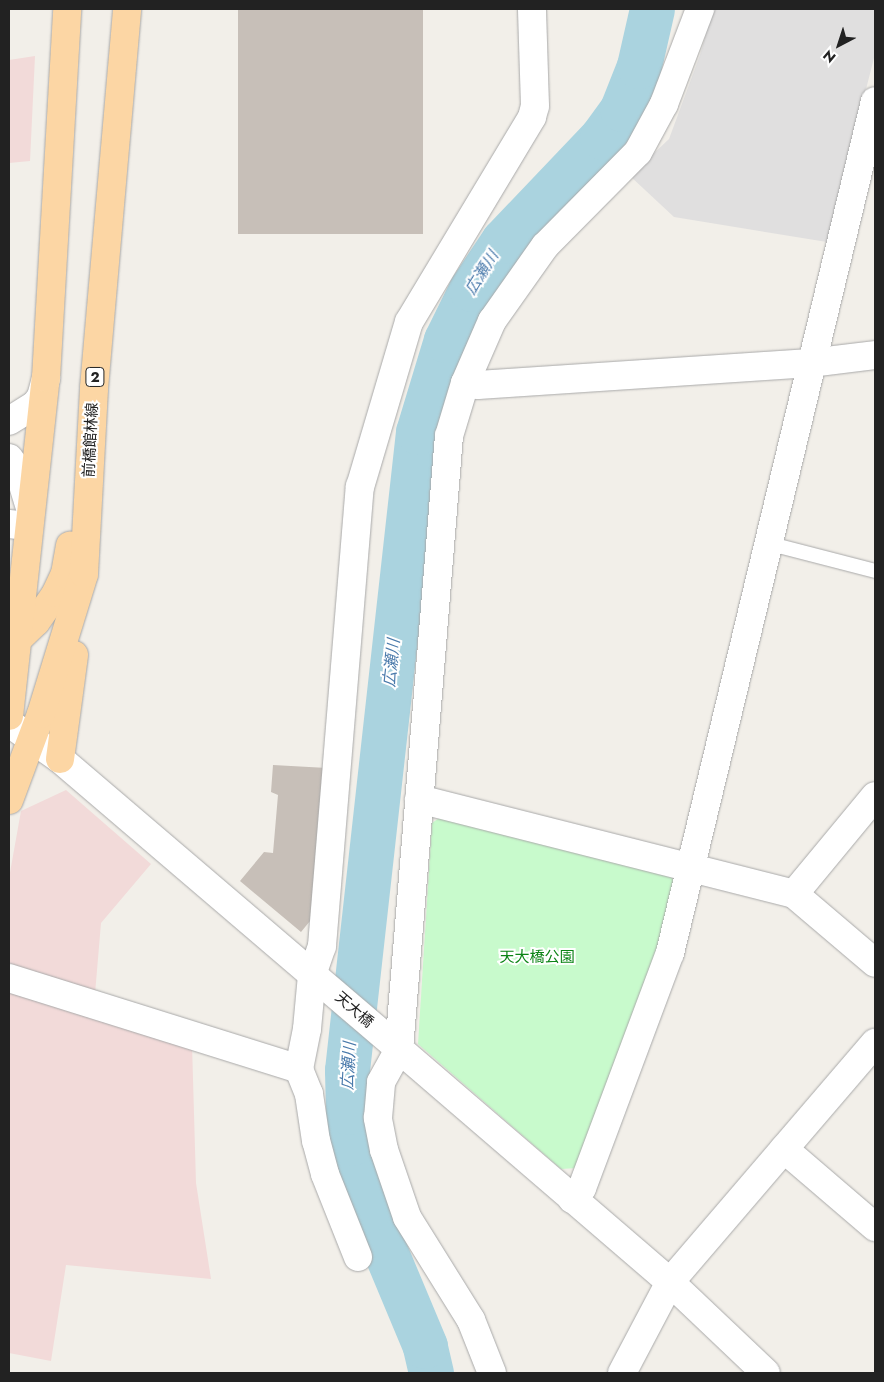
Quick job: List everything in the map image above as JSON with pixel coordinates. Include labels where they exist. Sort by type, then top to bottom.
[{"type":"main road","points":[[9,716],[24,523],[46,378],[67,9]]},
{"type":"main road","name":"前橋館林線","points":[[9,800],[32,738],[84,574],[94,388],[126,9]]},
{"type":"main road","points":[[14,643],[45,610],[65,574],[94,388]]},
{"type":"main road","points":[[9,570],[24,523]]},
{"type":"main road","points":[[60,759],[61,732],[84,598],[84,574]]},
{"type":"street","points":[[358,1257],[325,1174],[316,1142],[309,1094],[299,1069],[307,1029],[320,982],[362,472],[409,322],[532,117],[535,106],[532,9]]},
{"type":"street","points":[[492,1373],[471,1320],[408,1217],[384,1150],[378,1118],[381,1082],[389,1041],[419,799],[444,470],[449,436],[465,383],[492,320],[510,292],[546,246],[624,168],[651,132],[700,9]]},
{"type":"street","points":[[572,1199],[582,1188],[670,953],[694,866],[767,543],[875,100]]},
{"type":"street","points":[[465,383],[478,386],[810,363],[875,355]]},
{"type":"street","points":[[9,421],[35,405],[41,397],[46,378]]},
{"type":"street","points":[[9,458],[19,472],[24,523]]},
{"type":"street","name":"天大橋","points":[[9,723],[60,759],[670,1282],[766,1373]]},
{"type":"street","points":[[794,894],[875,796]]},
{"type":"street","points":[[419,799],[694,866],[794,894],[875,963]]},
{"type":"street","points":[[9,978],[299,1069]]},
{"type":"street","points":[[622,1373],[670,1282],[875,1043]]},
{"type":"street","points":[[784,1149],[875,1227]]},
{"type":"lane","points":[[767,543],[875,571]]},
{"type":"shaded area","points":[[713,9],[875,9],[875,54],[827,242],[674,217],[630,176],[669,139],[700,55]]},
{"type":"shaded area","points":[[35,56],[30,161],[9,163],[9,60]]},
{"type":"shaded area","points":[[66,790],[151,864],[101,923],[95,994],[9,968],[9,878],[21,811]]},
{"type":"shaded area","points":[[9,985],[192,1044],[196,1183],[211,1279],[66,1265],[51,1361],[9,1353]]},
{"type":"green space","name":"天大橋公園","points":[[445,814],[667,871],[677,884],[660,954],[577,1168],[561,1169],[418,1044],[432,823]]},
{"type":"building","points":[[238,9],[423,9],[423,234],[238,234]]},
{"type":"building","points":[[273,765],[327,768],[319,910],[301,932],[240,881],[264,852],[273,853],[278,795],[271,792]]},
{"type":"waterway","name":"広瀬川","points":[[431,1373],[425,1346],[368,1210],[351,1143],[347,1070],[418,432],[446,340],[471,289],[503,241],[602,137],[622,109],[639,66],[652,9]]}]
